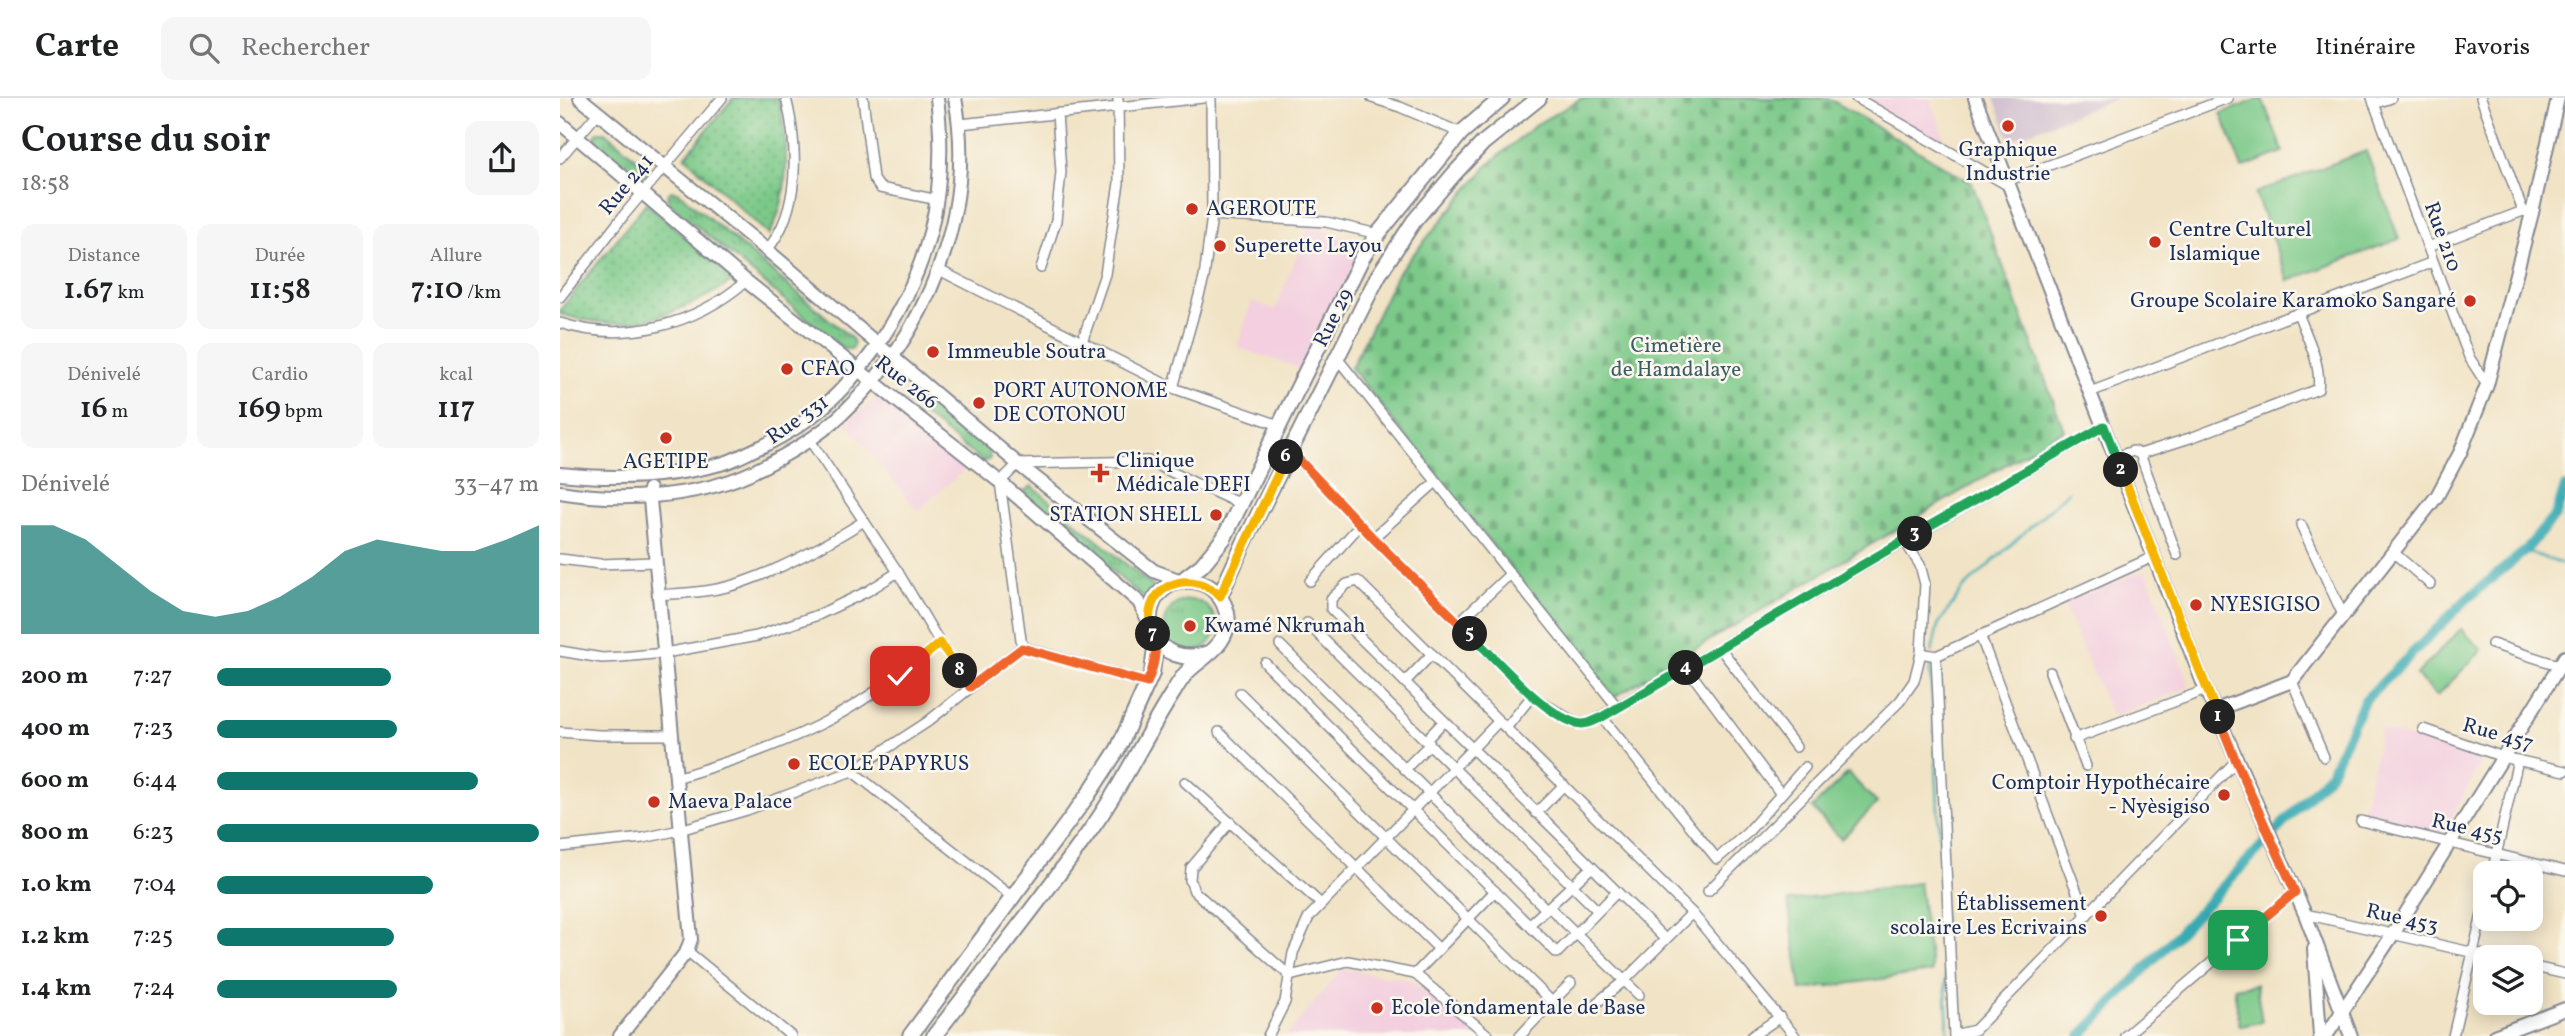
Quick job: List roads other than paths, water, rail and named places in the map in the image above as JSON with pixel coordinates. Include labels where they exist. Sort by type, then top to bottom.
[{"type":"main road","name":"Rue 266","points":[[580,98],[767,250],[1018,464],[1154,572],[1181,581]]},
{"type":"main road","name":"Rue 331","points":[[560,474],[593,478],[649,478],[726,463],[780,438],[824,409],[859,370],[898,316],[916,278],[938,200],[941,132],[937,98]]},
{"type":"main road","name":"Rue 331","points":[[560,492],[633,497],[702,488],[746,474],[788,453],[841,416],[893,356],[928,296],[939,270],[956,205],[961,155],[960,124],[955,98]]},
{"type":"main road","points":[[910,1036],[1088,795],[1118,749],[1152,673],[1152,608],[1156,599],[1171,585],[1202,565],[1224,538],[1353,277],[1378,234],[1461,133],[1502,98]]},
{"type":"main road","name":"Rue 29","points":[[1220,596],[1378,276],[1414,221],[1483,143],[1539,98]]},
{"type":"main road","points":[[1975,98],[2206,690],[2305,914],[2351,1036]]},
{"type":"main road","points":[[2216,710],[2292,681],[2437,496],[2460,453],[2487,385],[2528,212],[2559,122],[2558,98]]},
{"type":"main road","name":"Rue 266","points":[[560,123],[746,281],[1000,482],[1139,602],[1154,635]]},
{"type":"main road","points":[[620,1036],[687,951],[691,939],[649,478]]},
{"type":"main road","points":[[934,1036],[1093,827],[1188,671],[1222,640],[1227,625],[1226,610],[1220,596],[1202,583],[1181,581]]},
{"type":"main road","points":[[1154,635],[1167,652],[1181,657],[1197,657],[1211,652]]},
{"type":"main road","points":[[2326,1036],[2563,663]]},
{"type":"main road","points":[[2313,934],[2320,1036]]},
{"type":"main road","points":[[2494,1036],[2565,1009]]},
{"type":"street","name":"Rue 241","points":[[560,297],[722,98]]},
{"type":"street","points":[[767,250],[773,244],[789,206],[795,154],[792,122],[786,98]]},
{"type":"street","points":[[863,98],[876,184],[880,188],[938,200]]},
{"type":"street","points":[[960,124],[1057,113],[1119,102],[1203,98]]},
{"type":"street","points":[[1173,388],[1204,278],[1212,215],[1211,98]]},
{"type":"street","points":[[1373,98],[1461,133]]},
{"type":"street","points":[[1856,98],[2008,184],[2228,98]]},
{"type":"street","points":[[2373,101],[2391,98]]},
{"type":"street","points":[[2428,247],[2528,212],[2481,98]]},
{"type":"street","name":"Rue 210","points":[[2373,101],[2469,357],[2487,385]]},
{"type":"street","points":[[1082,342],[1105,274],[1119,183],[1119,102]]},
{"type":"street","points":[[560,158],[598,113]]},
{"type":"street","points":[[1041,268],[1056,221],[1060,185],[1057,113]]},
{"type":"street","points":[[1212,215],[1326,222],[1378,234]]},
{"type":"street","points":[[2090,392],[2433,262]]},
{"type":"street","points":[[939,270],[1173,388],[1279,425]]},
{"type":"street","points":[[560,323],[604,332],[652,329],[691,317],[746,281]]},
{"type":"street","points":[[2116,457],[2133,451],[2140,454],[2193,437],[2318,388],[2315,360],[2298,313]]},
{"type":"street","points":[[1337,358],[1618,708]]},
{"type":"street","points":[[1290,450],[1360,525],[1532,696],[1576,723],[1588,724],[2104,426]]},
{"type":"street","points":[[809,439],[898,572],[970,687]]},
{"type":"street","points":[[2140,454],[2177,555]]},
{"type":"street","points":[[1022,648],[1000,482],[1018,464],[1148,461],[1240,504]]},
{"type":"street","points":[[1373,538],[1436,482]]},
{"type":"street","points":[[658,596],[701,592],[742,583],[822,547],[864,521]]},
{"type":"street","points":[[1310,581],[1360,525]]},
{"type":"street","points":[[2301,525],[2344,617]]},
{"type":"street","points":[[1708,891],[1899,702],[1914,681],[1921,653],[1924,584],[1920,565],[1904,540]]},
{"type":"street","points":[[2393,552],[2430,584]]},
{"type":"street","points":[[1921,653],[1936,656],[2155,556]]},
{"type":"street","points":[[560,559],[600,564],[655,562]]},
{"type":"street","points":[[560,651],[602,658],[665,653],[757,636],[818,615],[868,591],[898,572]]},
{"type":"street","points":[[1458,623],[1510,574]]},
{"type":"street","points":[[1665,939],[1331,609],[1331,599],[1347,584],[1358,581],[1692,913],[1795,1036]]},
{"type":"street","points":[[1307,623],[1598,911]]},
{"type":"street","points":[[1980,635],[2086,916]]},
{"type":"street","points":[[676,778],[774,745],[821,724],[900,676],[940,643]]},
{"type":"street","points":[[2492,644],[2563,663]]},
{"type":"street","points":[[1280,645],[1639,995]]},
{"type":"street","points":[[1022,648],[1147,683]]},
{"type":"street","points":[[560,846],[643,838],[680,830],[747,810],[852,771],[926,723],[1022,648]]},
{"type":"street","points":[[1720,648],[1796,747]]},
{"type":"street","points":[[1405,682],[1432,654]]},
{"type":"street","points":[[1936,656],[1954,1035],[1975,1030],[2236,761]]},
{"type":"street","points":[[1265,663],[1557,953],[1617,892]]},
{"type":"street","points":[[1687,668],[1782,794]]},
{"type":"street","points":[[2050,673],[2086,766]]},
{"type":"street","points":[[2292,681],[2324,757]]},
{"type":"street","points":[[2074,738],[2206,690]]},
{"type":"street","points":[[1240,693],[1552,1002]]},
{"type":"street","points":[[1268,1036],[1285,1002],[1293,953],[1309,917],[1472,749],[1503,725],[1532,696]]},
{"type":"street","points":[[1602,717],[1717,859],[1747,833],[1805,767]]},
{"type":"street","points":[[1405,769],[1444,721]]},
{"type":"street","name":"Rue 457","points":[[2423,729],[2503,757],[2565,771]]},
{"type":"street","points":[[560,732],[673,735]]},
{"type":"street","points":[[1219,732],[1439,950]]},
{"type":"street","points":[[2495,861],[2518,760]]},
{"type":"street","points":[[852,771],[1012,897]]},
{"type":"street","points":[[1185,782],[1321,904]]},
{"type":"street","points":[[1536,813],[1564,785]]},
{"type":"street","name":"Rue 455","points":[[2361,821],[2565,871]]},
{"type":"street","points":[[1230,822],[1191,868],[1190,880],[1194,891],[1290,976]]},
{"type":"street","points":[[1530,925],[1592,867]]},
{"type":"street","points":[[1415,974],[1496,891]]},
{"type":"street","points":[[2125,1036],[2295,892]]},
{"type":"street","points":[[1600,1001],[1624,981],[1692,913]]},
{"type":"street","name":"Rue 453","points":[[2305,914],[2473,953]]},
{"type":"street","points":[[687,951],[791,1036]]},
{"type":"street","points":[[2453,1036],[2473,953]]},
{"type":"street","points":[[1290,976],[1348,961],[1415,974],[1489,1036]]},
{"type":"street","points":[[2543,969],[2565,974]]},
{"type":"street","points":[[1520,1036],[1571,983]]},
{"type":"street","points":[[1752,1036],[1780,1017]]},
{"type":"waterway","points":[[2081,1036],[2330,774],[2364,701],[2468,598],[2525,551],[2556,514],[2565,487]]},
{"type":"waterway","points":[[1932,652],[1938,625],[1962,590],[2068,492]]},
{"type":"waterway","points":[[2525,551],[2565,565]]},
{"type":"waterway","points":[[1931,658],[1948,1036]]},
{"type":"place","name":"Graphique Industrie","points":[[2008,126]]},
{"type":"place","name":"AGEROUTE","points":[[1192,209]]},
{"type":"place","name":"Centre Culturel Islamique","points":[[2155,242]]},
{"type":"place","name":"Superette Layou","points":[[1220,246]]},
{"type":"place","name":"Groupe Scolaire Karamoko Sangaré","points":[[2470,301]]},
{"type":"place","name":"Immeuble Soutra","points":[[933,352]]},
{"type":"place","name":"CFAO","points":[[787,369]]},
{"type":"place","name":"PORT AUTONOME DE COTONOU","points":[[979,403]]},
{"type":"place","name":"AGETIPE","points":[[666,438]]},
{"type":"place","name":"Clinique Médicale DEFI","points":[[1100,473]]},
{"type":"place","name":"STATION SHELL","points":[[1216,515]]},
{"type":"place","name":"NYESIGISO","points":[[2196,605]]},
{"type":"place","name":"Kwamé Nkrumah","points":[[1190,626]]},
{"type":"place","name":"ECOLE PAPYRUS","points":[[794,764]]},
{"type":"place","name":"Comptoir Hypothécaire - Nyèsigiso","points":[[2224,795]]},
{"type":"place","name":"Maeva Palace","points":[[654,802]]},
{"type":"place","name":"Établissement scolaire Les Ecrivains","points":[[2101,916]]},
{"type":"place","name":"Ecole fondamentale de Base","points":[[1377,1008]]},
{"type":"park label","name":"Cimetière de Hamdalaye","points":[[1676,358]]}]
